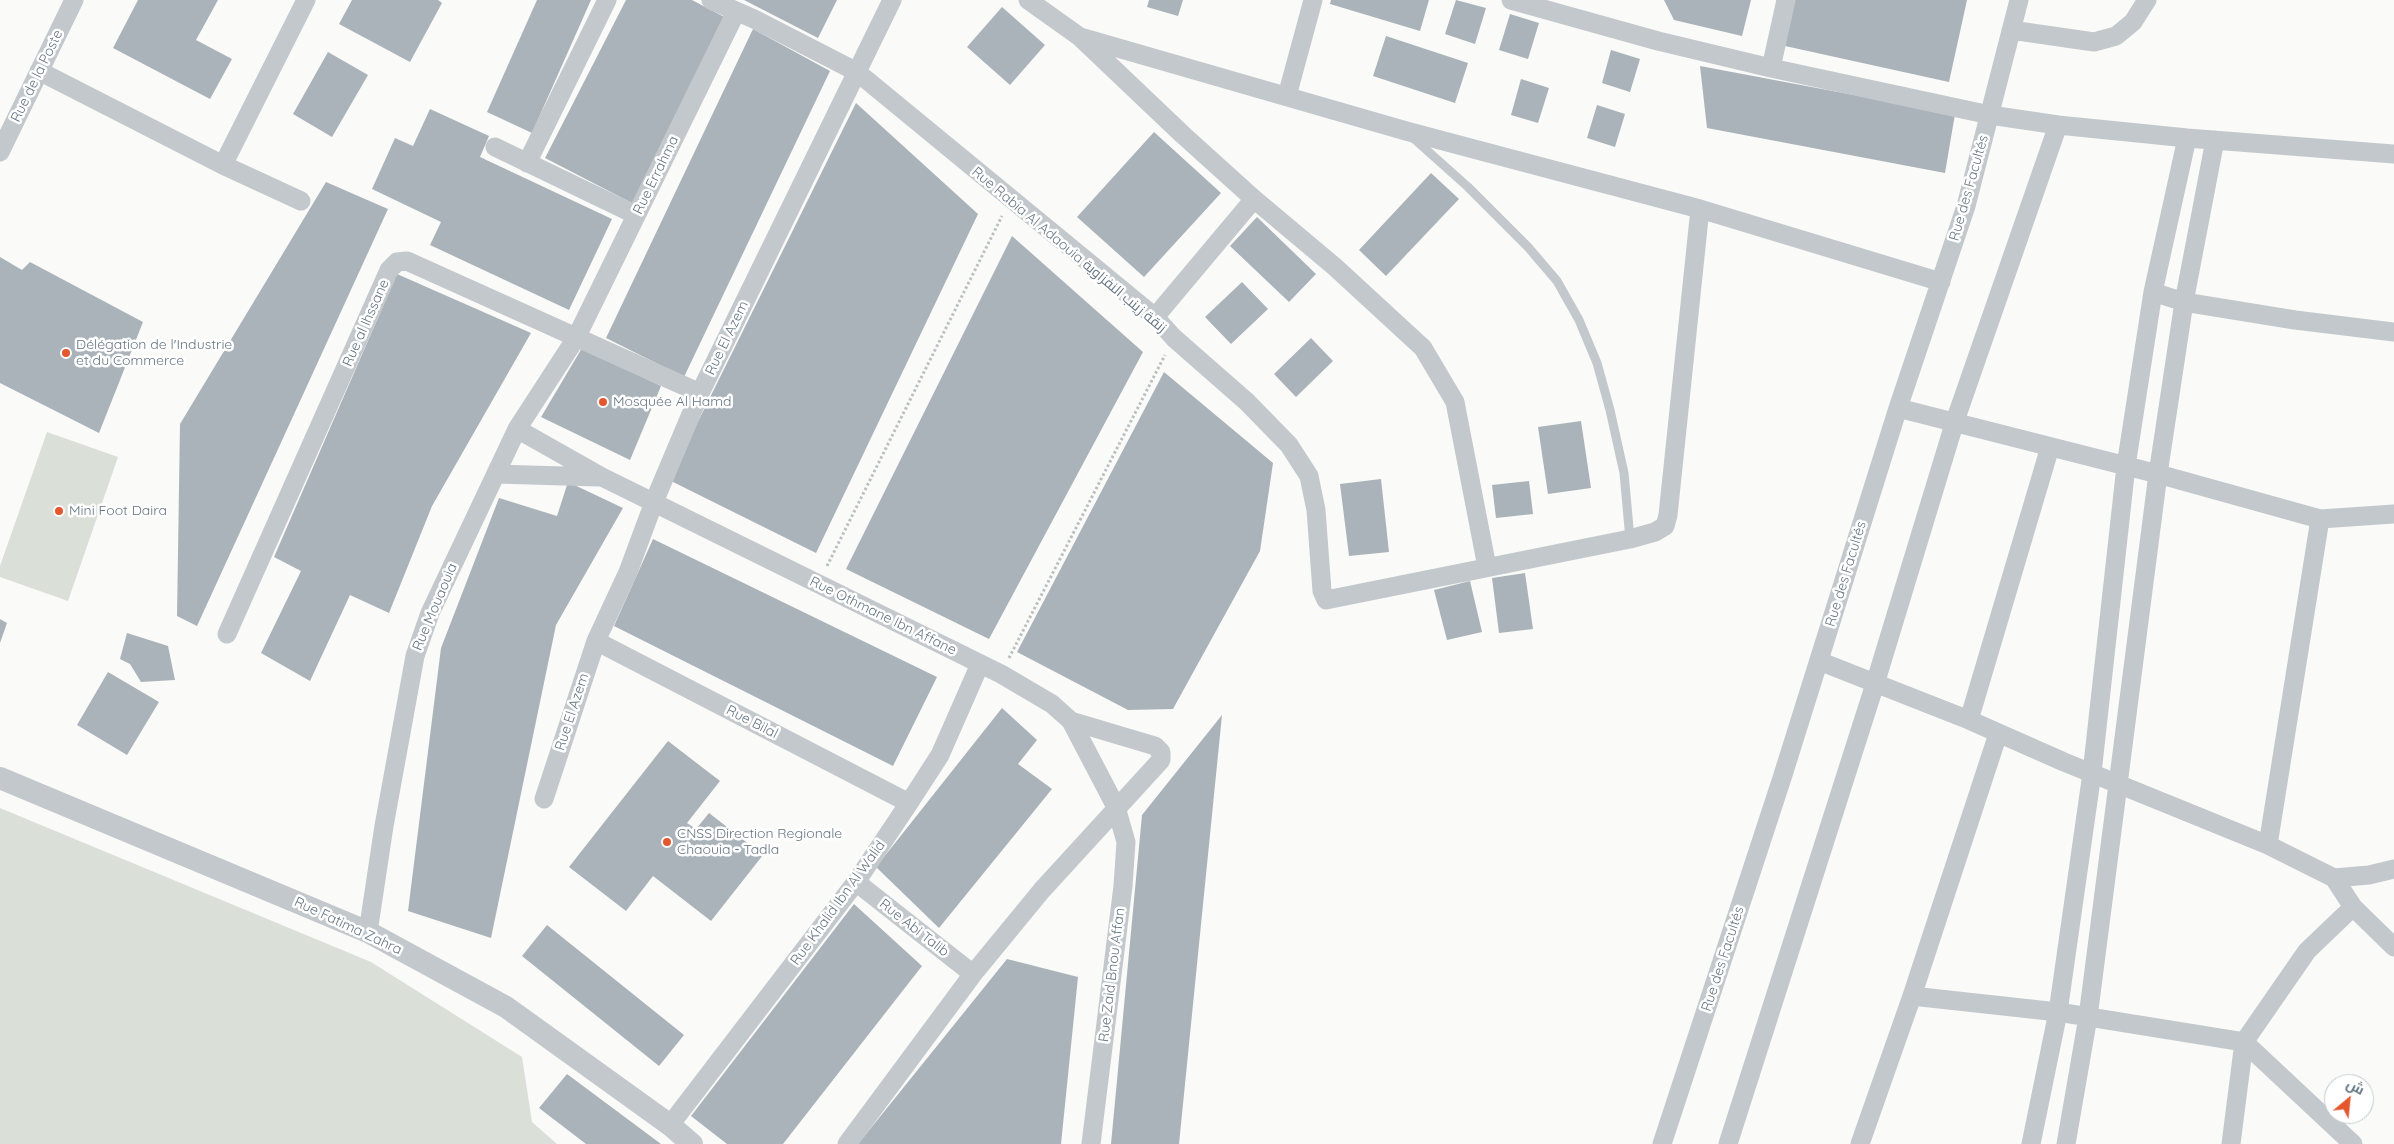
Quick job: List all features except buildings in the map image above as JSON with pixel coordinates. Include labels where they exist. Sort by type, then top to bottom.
[{"type":"street","name":"Rue de la Poste","points":[[0,152],[74,0]]},
{"type":"street","points":[[223,165],[306,0]]},
{"type":"street","points":[[527,163],[607,0]]},
{"type":"street","name":"Rue Rabia Al Adaouia زنقة زينب النفزاوية","points":[[711,0],[754,19],[857,72],[1155,317],[1174,338],[1247,402],[1289,445],[1309,476],[1316,510],[1322,591],[1326,600],[1487,567]]},
{"type":"street","name":"Rue El Azem","points":[[544,799],[596,641],[628,572],[654,502],[700,393],[892,0]]},
{"type":"street","points":[[1028,0],[1080,37],[1254,199],[1334,267],[1423,348],[1455,402],[1487,567],[1630,539],[1655,532],[1665,526],[1668,515],[1700,209]]},
{"type":"street","points":[[1287,96],[1313,0]]},
{"type":"street","points":[[1511,0],[1658,41],[1771,68],[1990,115],[2058,125],[2187,138],[2394,154]]},
{"type":"street","points":[[1771,68],[1786,0]]},
{"type":"street","name":"Rue des Facultés","points":[[1662,1144],[1819,661],[1898,408],[1966,206],[2019,0]]},
{"type":"street","points":[[2012,30],[2094,42],[2116,36],[2133,22],[2147,0]]},
{"type":"street","name":"Rue Errahma","points":[[576,338],[736,12]]},
{"type":"street","points":[[1080,37],[1406,131],[1700,209],[1941,282]]},
{"type":"street","points":[[39,71],[223,165],[301,201]]},
{"type":"street","points":[[1728,1144],[1875,684],[1955,422],[2058,125]]},
{"type":"street","points":[[2031,1144],[2058,1012],[2092,773],[2126,466],[2153,292],[2187,138]]},
{"type":"street","points":[[2066,1144],[2088,1017],[2116,783],[2158,474],[2184,302],[2215,140]]},
{"type":"street","points":[[495,147],[636,216]]},
{"type":"street","points":[[1155,317],[1254,199]]},
{"type":"street","name":"Rue al Ihssane","points":[[227,634],[389,270],[397,262],[407,261],[700,393]]},
{"type":"street","points":[[2153,292],[2184,302],[2295,320],[2394,332]]},
{"type":"street","name":"Rue Mouaouia","points":[[368,932],[384,826],[415,656],[430,613],[517,429],[576,338]]},
{"type":"street","points":[[1898,408],[2158,474],[2320,520],[2394,514]]},
{"type":"street","name":"Rue Othmane Ibn Affane","points":[[517,429],[602,477],[1001,674],[1052,704],[1071,721],[1116,807]]},
{"type":"street","points":[[1969,720],[2050,447]]},
{"type":"street","name":"Rue Othmane Ibn Affane","points":[[496,474],[602,477]]},
{"type":"street","points":[[2268,846],[2320,520]]},
{"type":"street","name":"Rue Bilal","points":[[596,641],[909,804]]},
{"type":"street","points":[[1819,661],[1969,720],[1998,734],[2268,846],[2334,878],[2369,875],[2394,869]]},
{"type":"street","name":"Rue Khalid Ibn Al Walid","points":[[670,1126],[856,882],[909,804],[940,756],[980,664]]},
{"type":"street","points":[[847,1144],[972,974],[1042,890],[1161,760],[1161,752],[1155,746],[1071,721]]},
{"type":"street","points":[[1860,1144],[1912,996],[1998,734]]},
{"type":"street","name":"Rue Fatima Zahra","points":[[0,778],[368,932],[506,1007],[692,1144]]},
{"type":"street","name":"Rue Zaid Bnou Affan","points":[[1091,1144],[1123,886],[1126,842],[1116,807]]},
{"type":"street","points":[[2334,878],[2353,907],[2394,947]]},
{"type":"street","name":"Rue Abi Talib","points":[[856,882],[972,974]]},
{"type":"street","points":[[2232,1144],[2244,1042],[2307,951],[2353,907]]},
{"type":"street","points":[[1912,996],[2058,1012],[2244,1042],[2353,1144]]},
{"type":"lane","points":[[1406,131],[1468,187],[1528,247],[1556,281],[1579,320],[1597,363],[1610,410],[1624,473],[1630,539]]},
{"type":"path","points":[[818,585],[1010,199]]},
{"type":"path","points":[[1001,674],[1174,338]]},
{"type":"shaded area","name":"Mini Foot Daira","points":[[47,432],[118,457],[68,601],[0,577],[0,566]]},
{"type":"shaded area","points":[[0,808],[371,962],[522,1057],[532,1122],[557,1144],[0,1144]]},
{"type":"place","name":"Délégation de l'Industrie et du Commerce","points":[[66,353]]},
{"type":"place","name":"Mosquée Al Hamd","points":[[603,402]]},
{"type":"place","name":"Mini Foot Daira","points":[[59,511]]},
{"type":"place","name":"CNSS Direction Regionale Chaouia - Tadla","points":[[667,842]]}]
